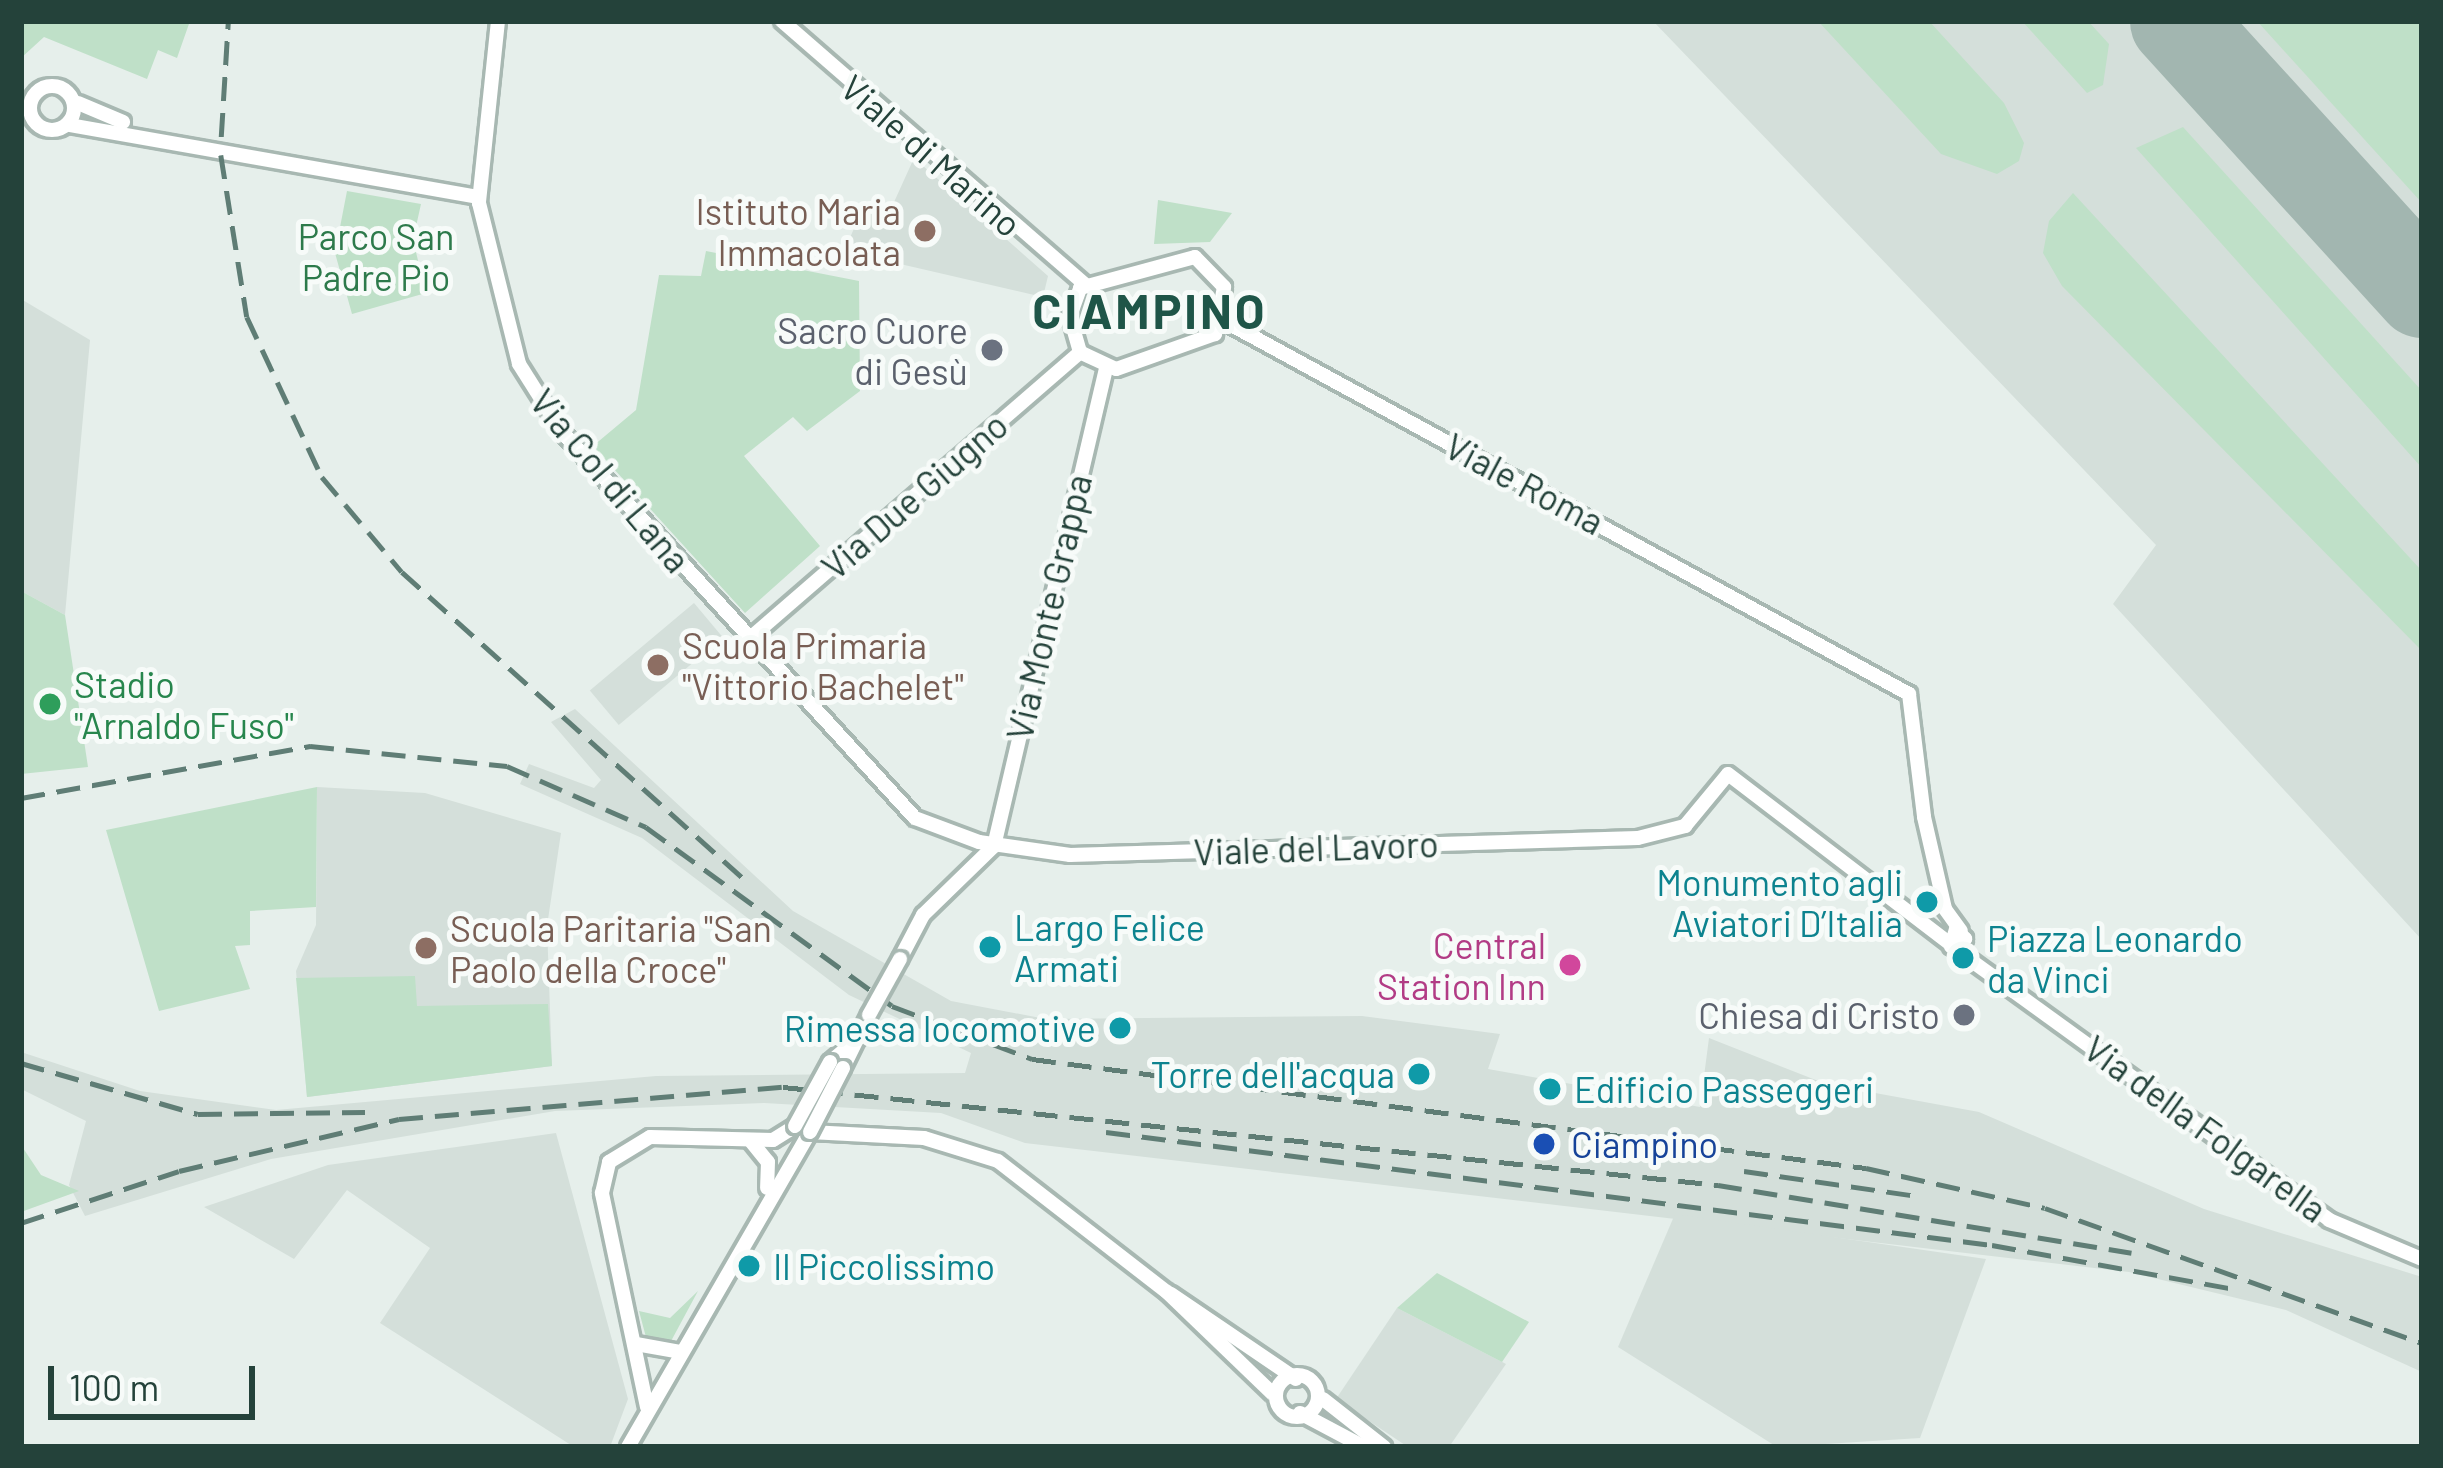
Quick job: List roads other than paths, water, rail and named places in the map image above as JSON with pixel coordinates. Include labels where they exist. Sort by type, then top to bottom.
[{"type":"street","name":"Via Col di Lana","points":[[498,21],[478,197],[493,290],[533,389],[748,640],[893,800],[935,829],[994,846]]},
{"type":"street","name":"Viale di Marino","points":[[782,21],[1085,284]]},
{"type":"street","points":[[156,134],[28,88],[25,113],[70,125],[156,134],[478,197]]},
{"type":"street","points":[[70,125],[78,103]]},
{"type":"street","points":[[1199,258],[1224,287],[1224,321],[1190,349],[1106,368],[1080,352],[1070,310],[1085,284],[1199,258]]},
{"type":"street","name":"Viale Roma","points":[[1224,321],[1828,643],[1916,702],[1924,818],[1956,938]]},
{"type":"street","name":"Via Due Giugno","points":[[748,640],[1080,352]]},
{"type":"street","name":"Via Monte Grappa","points":[[994,846],[1106,368]]},
{"type":"street","name":"Viale del Lavoro","points":[[994,846],[1085,855],[1638,838],[1685,826],[1728,774],[1906,909],[1956,938]]},
{"type":"street","points":[[628,1447],[837,1065],[859,1038],[923,915],[994,846]]},
{"type":"street","name":"Via della Folgarella","points":[[1956,938],[2002,979],[2330,1220],[2422,1259]]},
{"type":"street","points":[[646,1413],[636,1344],[602,1193],[609,1162],[650,1137],[778,1139],[803,1129],[924,1138],[987,1155],[1167,1292],[1296,1379],[1316,1382],[1323,1400],[1384,1447]]},
{"type":"street","points":[[746,1136],[767,1162],[764,1201]]},
{"type":"street","points":[[1167,1292],[1272,1393],[1279,1410],[1300,1413],[1364,1447]]},
{"type":"street","points":[[636,1344],[681,1352]]},
{"type":"street","points":[[1272,1393],[1296,1379]]},
{"type":"street","points":[[1300,1413],[1323,1400]]},
{"type":"railway","points":[[221,137],[228,21]]},
{"type":"railway","points":[[221,155],[247,317],[322,477],[402,572],[743,878]]},
{"type":"railway","points":[[21,798],[310,746],[507,766],[646,827],[892,1006],[1032,1059],[1866,1168],[2045,1208],[2422,1343]]},
{"type":"railway","points":[[21,1063],[198,1114],[365,1112]]},
{"type":"railway","points":[[21,1223],[179,1171],[399,1119],[783,1087],[1718,1185],[2131,1253]]},
{"type":"railway","points":[[1106,1132],[1992,1245],[2235,1289]]},
{"type":"railway","points":[[1744,1171],[1911,1195]]},
{"type":"place","name":"Istituto Maria Immacolata","points":[[925,231]]},
{"type":"place","name":"Sacro Cuore di Gesù","points":[[992,350]]},
{"type":"place","name":"Scuola Primaria \"Vittorio Bachelet\"","points":[[658,665]]},
{"type":"place","name":"Stadio \"Arnaldo Fuso\"","points":[[50,704]]},
{"type":"place","name":"Monumento agli Aviatori D’Italia","points":[[1927,902]]},
{"type":"place","name":"Largo Felice Armati","points":[[990,947]]},
{"type":"place","name":"Scuola Paritaria \"San Paolo della Croce\"","points":[[426,948]]},
{"type":"place","name":"Piazza Leonardo da Vinci","points":[[1963,958]]},
{"type":"place","name":"Central Station Inn","points":[[1570,965]]},
{"type":"place","name":"Chiesa di Cristo","points":[[1964,1015]]},
{"type":"place","name":"Rimessa locomotive","points":[[1120,1028]]},
{"type":"place","name":"Torre dell'acqua","points":[[1419,1074]]},
{"type":"place","name":"Edificio Passeggeri","points":[[1550,1089]]},
{"type":"place","name":"Ciampino","points":[[1544,1144]]},
{"type":"place","name":"Il Piccolissimo","points":[[749,1266]]},
{"type":"district","name":"CIAMPINO","points":[[1150,311]]},
{"type":"park label","name":"Parco San Padre Pio","points":[[376,256]]}]
